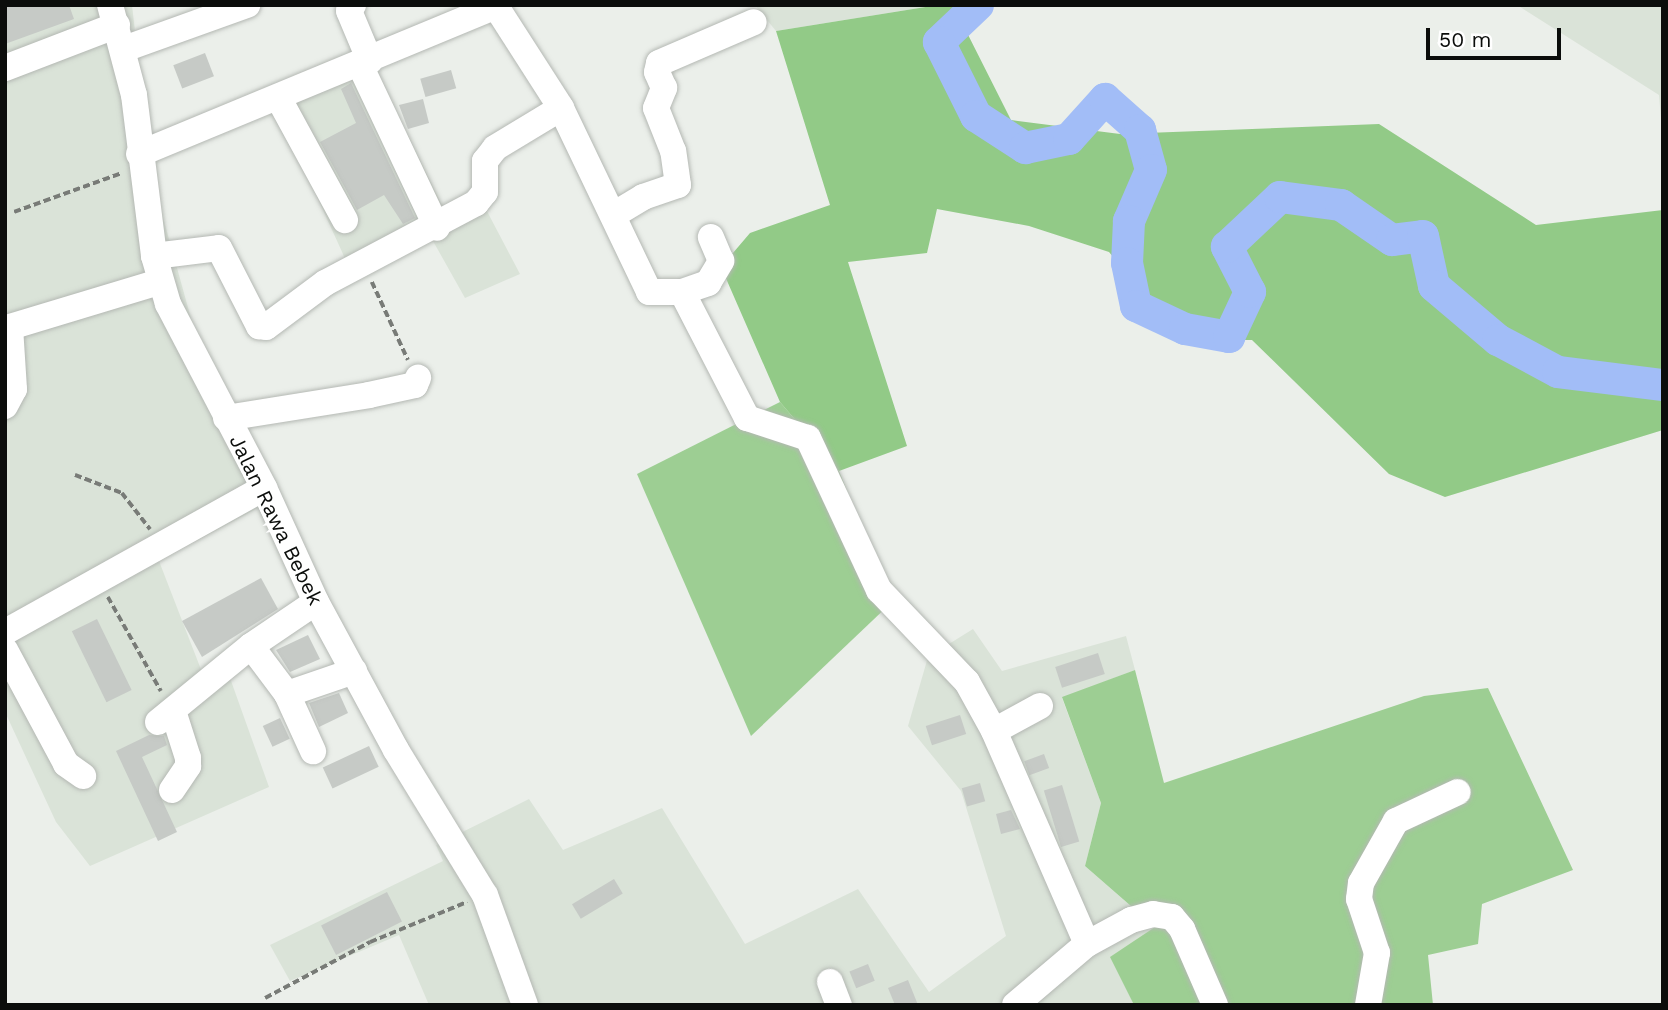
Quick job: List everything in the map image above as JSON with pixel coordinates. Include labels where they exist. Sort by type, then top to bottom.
[{"type":"street","points":[[5,68],[117,27],[247,5]]},
{"type":"street","points":[[353,5],[349,11],[365,63],[437,228]]},
{"type":"street","points":[[140,161],[496,6],[561,108],[615,214],[648,290],[682,292],[708,283],[722,261],[711,237]]},
{"type":"street","points":[[615,214],[643,197],[678,185],[673,151],[656,108],[664,88],[657,72],[659,63],[754,22]]},
{"type":"street","name":"Jalan Rawa Bebek","points":[[117,27],[157,269],[226,418],[264,488],[316,602],[396,750],[485,895],[525,1005]]},
{"type":"street","points":[[279,99],[345,220]]},
{"type":"street","points":[[5,406],[13,389],[8,324],[219,248],[262,328],[325,284],[437,228],[483,197],[485,161],[495,148],[561,108]]},
{"type":"street","points":[[682,292],[747,418],[808,438],[879,590],[967,682],[994,731],[1087,944]]},
{"type":"street","points":[[226,418],[369,395],[415,385],[418,378]]},
{"type":"street","points":[[5,632],[264,488]]},
{"type":"street","points":[[172,790],[188,766],[165,717],[251,646],[316,602]]},
{"type":"street","points":[[251,646],[287,694],[313,751]]},
{"type":"street","points":[[5,650],[66,764],[83,776]]},
{"type":"street","points":[[287,694],[355,671]]},
{"type":"street","points":[[994,731],[1040,706]]},
{"type":"street","points":[[1367,1005],[1377,953],[1359,899],[1361,883],[1396,821],[1458,792]]},
{"type":"street","points":[[1026,1001],[1087,944],[1132,920],[1153,914],[1172,916],[1215,1005]]},
{"type":"path","points":[[14,212],[140,161]]},
{"type":"path","points":[[365,263],[396,341],[418,378]]},
{"type":"path","points":[[75,475],[121,494],[162,547]]},
{"type":"path","points":[[98,580],[165,717]]},
{"type":"path","points":[[265,998],[370,942],[485,895]]},
{"type":"shaded area","points":[[5,5],[132,5],[151,174],[192,322],[280,496],[159,561],[207,685],[230,678],[269,787],[90,866],[56,822],[5,712]]},
{"type":"shaded area","points":[[755,5],[938,5],[776,31]]},
{"type":"shaded area","points":[[1517,5],[1663,5],[1663,143],[1659,95]]},
{"type":"shaded area","points":[[373,65],[446,213],[479,196],[520,274],[465,298],[433,241],[353,276],[278,111]]},
{"type":"shaded area","points":[[973,629],[1002,671],[1126,636],[1135,670],[1062,698],[1101,803],[1085,866],[1156,928],[1111,957],[1134,1005],[429,1005],[399,935],[290,981],[270,945],[443,861],[436,845],[529,799],[563,850],[662,808],[745,944],[858,889],[929,992],[1006,936],[961,791],[908,726],[928,657]]},
{"type":"green space","points":[[938,5],[953,5],[1011,120],[1120,134],[1379,124],[1536,225],[1663,210],[1663,430],[1445,497],[1389,474],[1252,340],[1183,340],[1109,252],[1029,226],[937,209],[927,253],[848,262],[907,446],[839,471],[780,402],[721,267],[750,233],[830,205],[776,31]]},
{"type":"green space","points":[[780,402],[839,471],[892,602],[751,736],[637,474]]},
{"type":"green space","points":[[1135,670],[1164,783],[1424,696],[1488,688],[1573,870],[1482,904],[1478,944],[1428,955],[1433,1005],[1134,1005],[1110,957],[1155,927],[1085,866],[1101,803],[1062,697]]},
{"type":"building","points":[[5,5],[69,5],[74,19],[5,44]]},
{"type":"building","points":[[205,53],[214,76],[182,89],[173,65]]},
{"type":"building","points":[[451,70],[456,88],[425,97],[420,79]]},
{"type":"building","points":[[351,83],[415,218],[403,224],[384,195],[357,210],[320,142],[356,123],[341,89]]},
{"type":"building","points":[[423,99],[429,123],[408,129],[399,105]]},
{"type":"building","points":[[261,578],[278,609],[202,657],[182,621]]},
{"type":"building","points":[[97,619],[132,690],[106,702],[72,631]]},
{"type":"building","points":[[308,635],[320,659],[290,672],[276,650]]},
{"type":"building","points":[[1098,653],[1105,674],[1062,688],[1055,667]]},
{"type":"building","points":[[339,693],[348,713],[319,727],[309,703]]},
{"type":"building","points":[[960,715],[966,734],[932,745],[926,726]]},
{"type":"building","points":[[280,718],[290,739],[273,747],[263,726]]},
{"type":"building","points":[[149,735],[164,736],[167,745],[142,757],[177,832],[158,841],[116,751]]},
{"type":"building","points":[[369,746],[379,767],[332,788],[323,768]]},
{"type":"building","points":[[1044,754],[1049,768],[1029,775],[1024,761]]},
{"type":"building","points":[[980,783],[985,801],[967,807],[962,788]]},
{"type":"building","points":[[1062,785],[1079,841],[1061,847],[1044,791]]},
{"type":"building","points":[[1011,810],[1020,829],[1001,834],[996,814]]},
{"type":"building","points":[[614,879],[623,894],[581,919],[572,904]]},
{"type":"building","points":[[387,892],[402,921],[336,955],[321,926]]},
{"type":"building","points":[[868,964],[875,981],[856,988],[849,971]]},
{"type":"building","points":[[908,980],[918,1005],[895,1005],[888,988]]},
{"type":"waterway","points":[[978,5],[939,42],[976,116],[1025,148],[1069,139],[1105,99],[1140,130],[1151,170],[1129,221],[1127,263],[1136,306],[1185,329],[1229,337],[1250,292],[1227,247],[1280,197],[1341,205],[1392,240],[1423,236],[1434,286],[1498,340],[1558,372],[1663,385]]}]
